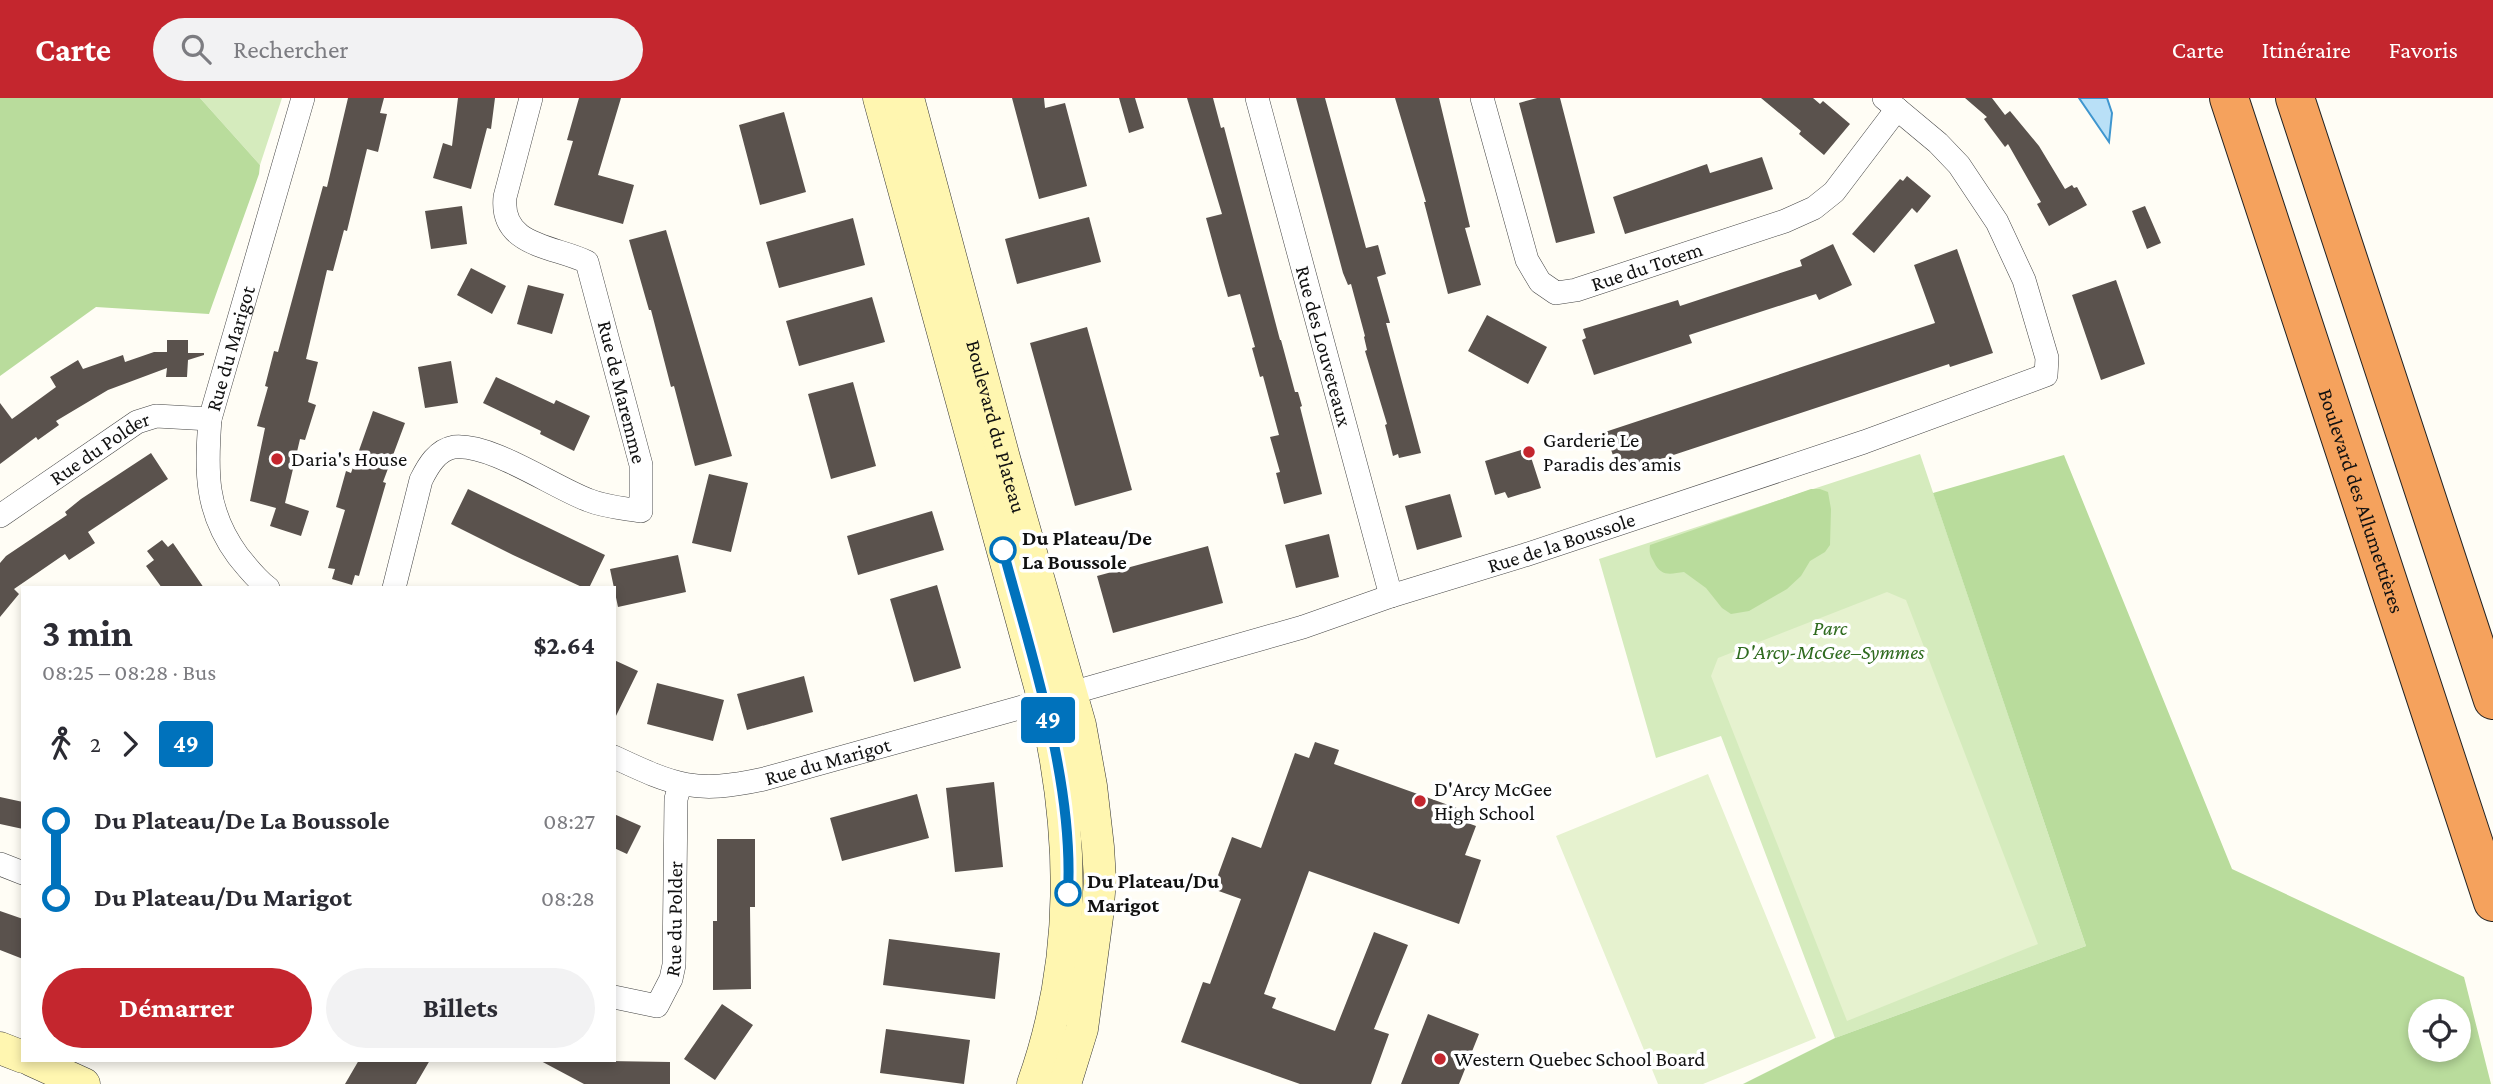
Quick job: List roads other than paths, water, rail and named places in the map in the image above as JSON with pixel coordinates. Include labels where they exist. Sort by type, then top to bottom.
[{"type":"highway","name":"Boulevard des Allumettières","points":[[2229,98],[2493,902]]},
{"type":"highway","points":[[2295,98],[2493,700]]},
{"type":"main road","name":"Boulevard du Plateau","points":[[880,98],[1057,697],[1080,725],[1096,817],[1100,880],[1093,960],[1082,1029],[1065,1084]]},
{"type":"main road","name":"Boulevard du Plateau","points":[[908,98],[1004,458],[1057,697],[1051,731],[1065,818],[1069,883],[1059,985],[1051,1028],[1033,1084]]},
{"type":"main road","points":[[0,1048],[21,1056]]},
{"type":"main road","points":[[35,1062],[84,1084]]},
{"type":"street","name":"Rue du Marigot","points":[[266,586],[233,549],[214,511],[207,460],[211,419],[303,98]]},
{"type":"street","name":"Rue de Maremme","points":[[394,586],[421,480],[428,466],[442,452],[455,447],[491,453],[604,506],[641,511],[641,465],[587,262],[524,240],[514,231],[503,210],[531,98]]},
{"type":"street","name":"Rue des Louveteaux","points":[[1256,98],[1391,596]]},
{"type":"street","name":"Rue du Totem","points":[[1482,98],[1527,260],[1540,282],[1556,293],[1576,290],[1814,208],[1843,182],[1891,104]]},
{"type":"street","name":"Rue de la Boussole","points":[[1057,697],[1303,627],[1391,596],[1525,555],[1864,442],[2046,374],[2047,358],[2024,280],[1997,222],[1959,164],[1891,104]]},
{"type":"street","name":"Rue du Polder","points":[[0,516],[137,422],[156,416],[211,419]]},
{"type":"street","name":"Rue du Marigot","points":[[616,758],[680,785],[722,787],[764,779],[1057,697]]},
{"type":"street","name":"Rue du Polder","points":[[616,997],[657,1006],[671,979],[674,965],[676,799],[680,785]]},
{"type":"street","points":[[0,864],[21,872]]},
{"type":"water","points":[[2079,98],[2107,98],[2112,113],[2109,142]]},
{"type":"place","name":"Garderie Le Paradis des amis","points":[[1529,452]]},
{"type":"place","name":"Daria's House","points":[[277,459]]},
{"type":"place","name":"Du Plateau/De La Boussole","points":[[1003,550]]},
{"type":"place","name":"D'Arcy McGee High School","points":[[1420,801]]},
{"type":"place","name":"Du Plateau/Du Marigot","points":[[1068,893]]},
{"type":"place","name":"Western Quebec School Board","points":[[1440,1059]]},
{"type":"park label","name":"Parc D'Arcy-McGee–Symmes","points":[[1830,640]]}]
